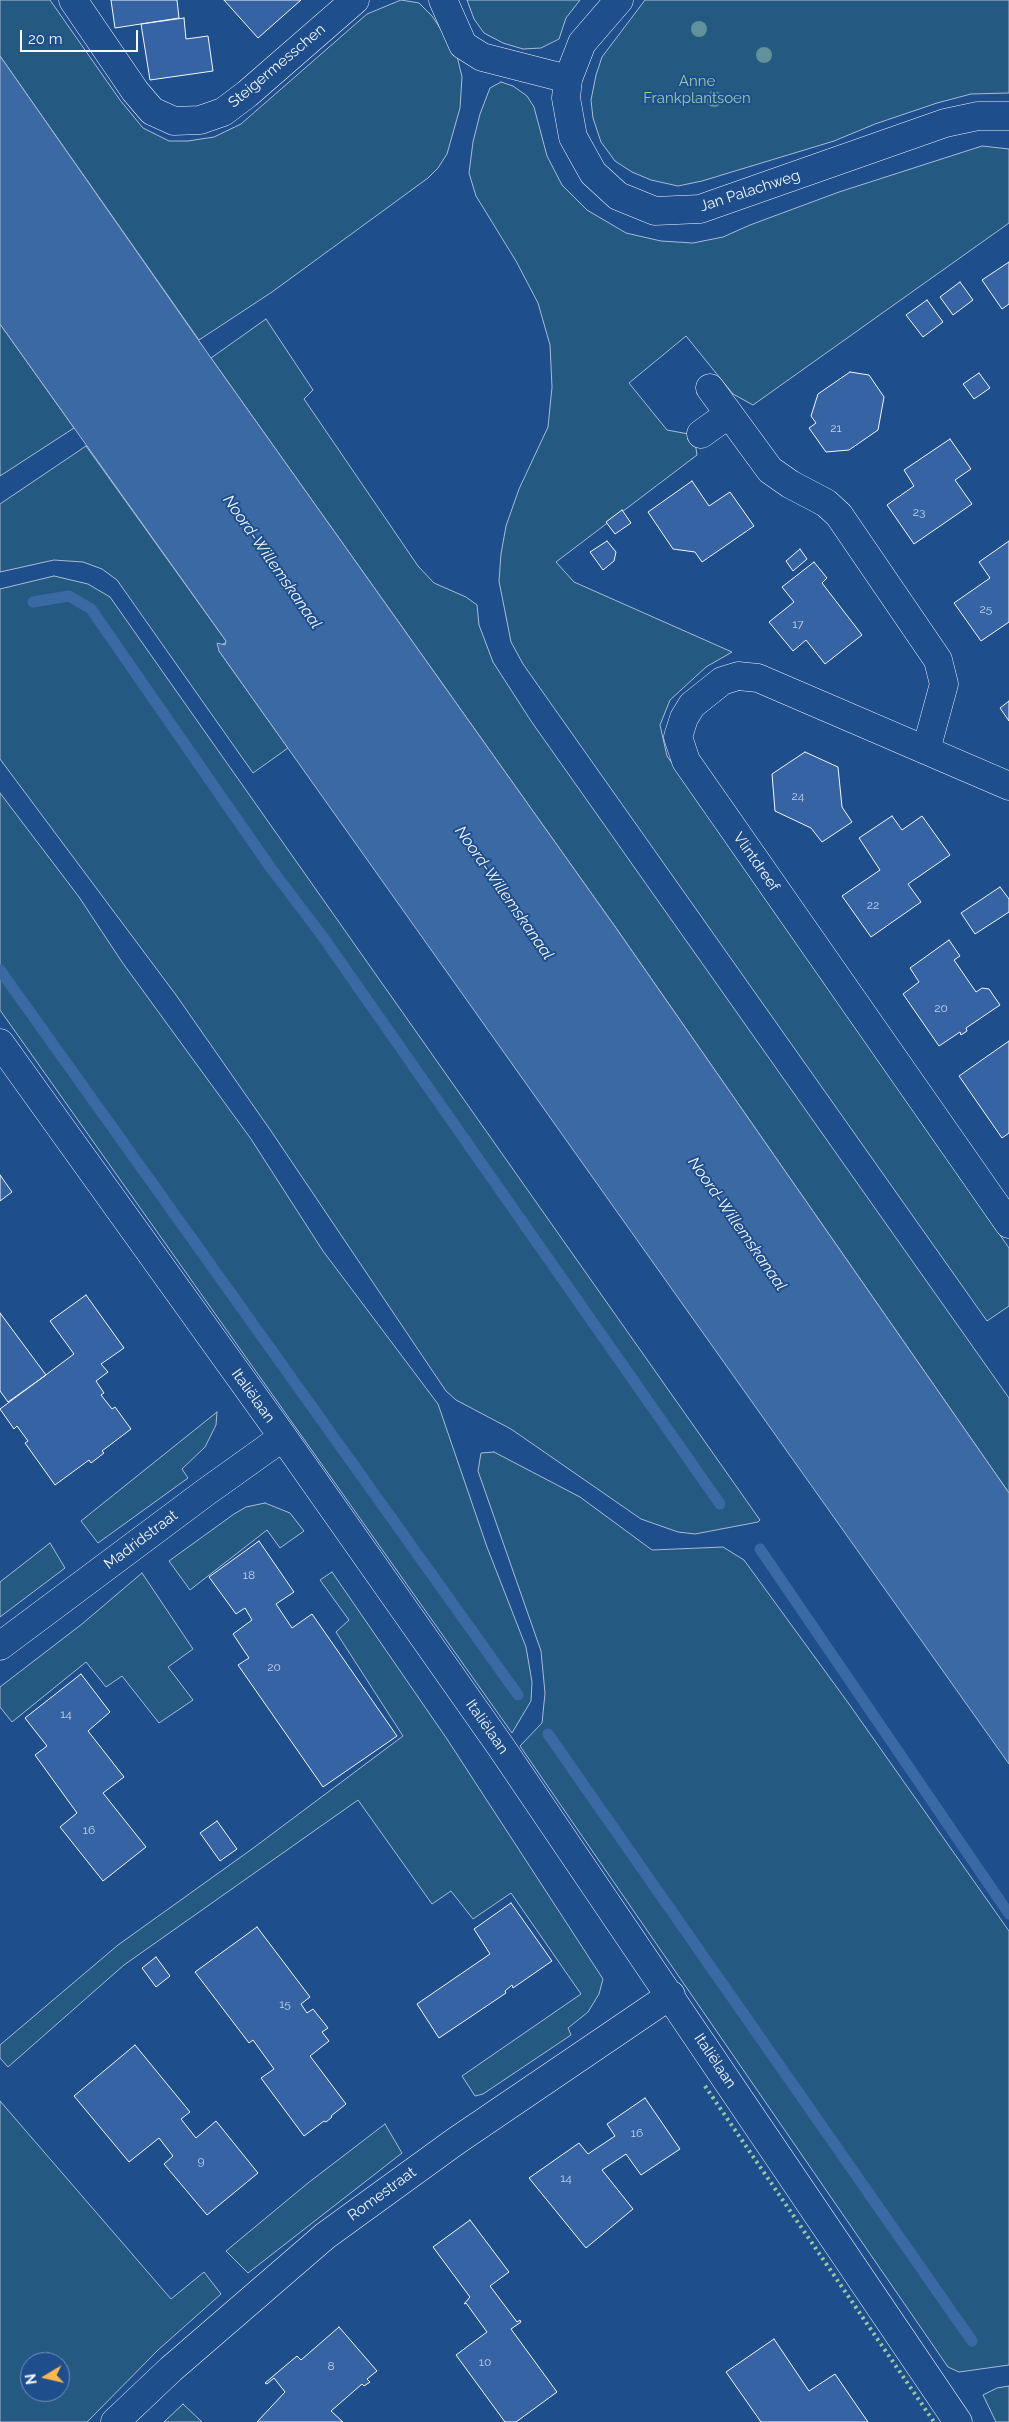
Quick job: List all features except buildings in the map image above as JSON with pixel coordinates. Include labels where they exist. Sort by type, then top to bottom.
[{"type":"street","name":"Steigermesschen","points":[[73,0],[135,91],[152,111],[174,121],[200,120],[223,112],[247,94],[356,0]]},
{"type":"street","points":[[443,0],[463,45],[482,57],[568,78]]},
{"type":"street","name":"Jan Palachweg","points":[[619,0],[582,43],[568,78],[566,98],[573,137],[582,156],[594,173],[618,196],[654,211],[700,209],[945,123],[978,116],[1009,116]]},
{"type":"street","points":[[710,388],[770,470],[790,484],[826,503],[839,515],[938,660],[944,684],[926,750]]},
{"type":"street","points":[[701,434],[729,414]]},
{"type":"street","name":"Vlintdreef","points":[[1009,786],[758,678],[738,676],[722,682],[692,706],[684,718],[678,737],[686,761],[1009,1224]]},
{"type":"street","name":"Italiëlaan","points":[[0,1043],[283,1438],[501,1747],[958,2422]]},
{"type":"street","name":"Madridstraat","points":[[0,1646],[206,1492],[283,1438]]},
{"type":"street","name":"Romestraat","points":[[115,2422],[171,2369],[325,2236],[456,2140],[670,1995]]},
{"type":"green space","points":[[0,0],[50,0],[120,100],[143,128],[169,141],[188,141],[214,137],[241,124],[367,14],[401,0],[419,3],[432,16],[456,52],[462,77],[460,108],[447,154],[438,168],[428,178],[272,292],[199,340],[0,56]]},
{"type":"green space","points":[[467,0],[580,0],[566,18],[559,39],[541,48],[523,49],[503,43],[484,33],[474,19]]},
{"type":"green space","name":"Anne Frankplantsoen","points":[[645,0],[1009,0],[1009,93],[971,94],[937,103],[875,124],[834,141],[702,181],[678,186],[651,180],[632,172],[615,161],[601,142],[593,118],[591,100],[602,57]]},
{"type":"green space","points":[[501,82],[513,86],[527,96],[534,107],[547,156],[562,185],[587,210],[626,233],[661,241],[693,243],[723,237],[839,192],[982,146],[1009,149],[1009,223],[753,405],[733,394],[686,336],[629,383],[667,430],[694,435],[697,455],[556,562],[574,582],[732,652],[706,667],[670,700],[660,725],[667,756],[1009,1248],[1009,1306],[987,1321],[523,664],[511,642],[499,581],[501,554],[506,526],[519,489],[548,427],[552,387],[550,345],[538,303],[516,261],[476,196],[469,173],[473,142],[480,114],[490,88]]},
{"type":"green space","points":[[266,319],[313,390],[304,399],[418,566],[434,583],[466,597],[477,605],[479,625],[493,662],[531,721],[1009,1398],[1009,1493],[616,928],[211,358]]},
{"type":"green space","points":[[0,324],[74,428],[0,476]]},
{"type":"green space","points":[[86,446],[226,641],[226,644],[224,643],[219,651],[288,748],[253,773],[117,580],[102,569],[83,562],[54,560],[0,572],[0,504]]},
{"type":"green space","points":[[54,576],[88,584],[110,597],[760,1520],[758,1522],[695,1534],[678,1532],[641,1519],[511,1429],[456,1400],[446,1391],[271,1131],[176,995],[0,759],[0,589]]},
{"type":"green space","points":[[0,793],[79,897],[122,962],[251,1139],[323,1251],[438,1404],[487,1547],[526,1647],[532,1682],[531,1701],[512,1733],[0,1010]]},
{"type":"green space","points":[[217,1412],[216,1425],[205,1447],[182,1469],[188,1478],[98,1543],[81,1521]]},
{"type":"green space","points":[[494,1452],[580,1497],[652,1550],[723,1547],[744,1560],[849,1704],[1009,1931],[1009,2365],[959,2372],[948,2367],[520,1746],[542,1723],[545,1693],[541,1651],[478,1471],[481,1453]]},
{"type":"green space","points":[[265,1503],[290,1513],[304,1531],[280,1548],[267,1530],[190,1590],[169,1561],[234,1514],[246,1507]]},
{"type":"green space","points":[[50,1543],[65,1568],[0,1617],[0,1582]]},
{"type":"green space","points":[[332,1572],[447,1739],[603,1979],[599,1994],[588,2012],[568,2028],[571,2035],[483,2094],[475,2096],[462,2076],[581,1994],[511,1893],[473,1919],[451,1891],[432,1904],[358,1800],[124,1965],[8,2067],[0,2058],[0,2045],[118,1945],[252,1849],[403,1736],[336,1632],[349,1620],[320,1580]]},
{"type":"green space","points":[[142,1573],[193,1649],[168,1667],[193,1700],[159,1723],[122,1676],[106,1687],[86,1662],[12,1722],[0,1707],[0,1687],[82,1624]]},
{"type":"green space","points":[[0,2101],[171,2299],[204,2272],[221,2294],[158,2350],[87,2422],[0,2422]]},
{"type":"green space","points":[[385,2124],[402,2153],[248,2273],[226,2251],[308,2183]]},
{"type":"green space","points":[[1009,2386],[1009,2422],[996,2422],[983,2395],[997,2388]]},
{"type":"green space","points":[[183,2404],[202,2422],[164,2422]]},
{"type":"water","name":"Noord-Willemskanaal","points":[[0,56],[211,358],[616,928],[1009,1493],[1009,1764],[219,651],[217,643],[225,645],[226,641],[0,324]]},
{"type":"waterway","points":[[33,602],[69,596],[91,609],[270,867],[323,937],[720,1504]]},
{"type":"waterway","points":[[0,970],[518,1695]]},
{"type":"waterway","points":[[760,1549],[1009,1914]]},
{"type":"waterway","points":[[548,1734],[972,2341]]},
{"type":"hedge","points":[[705,2086],[934,2422]]}]
